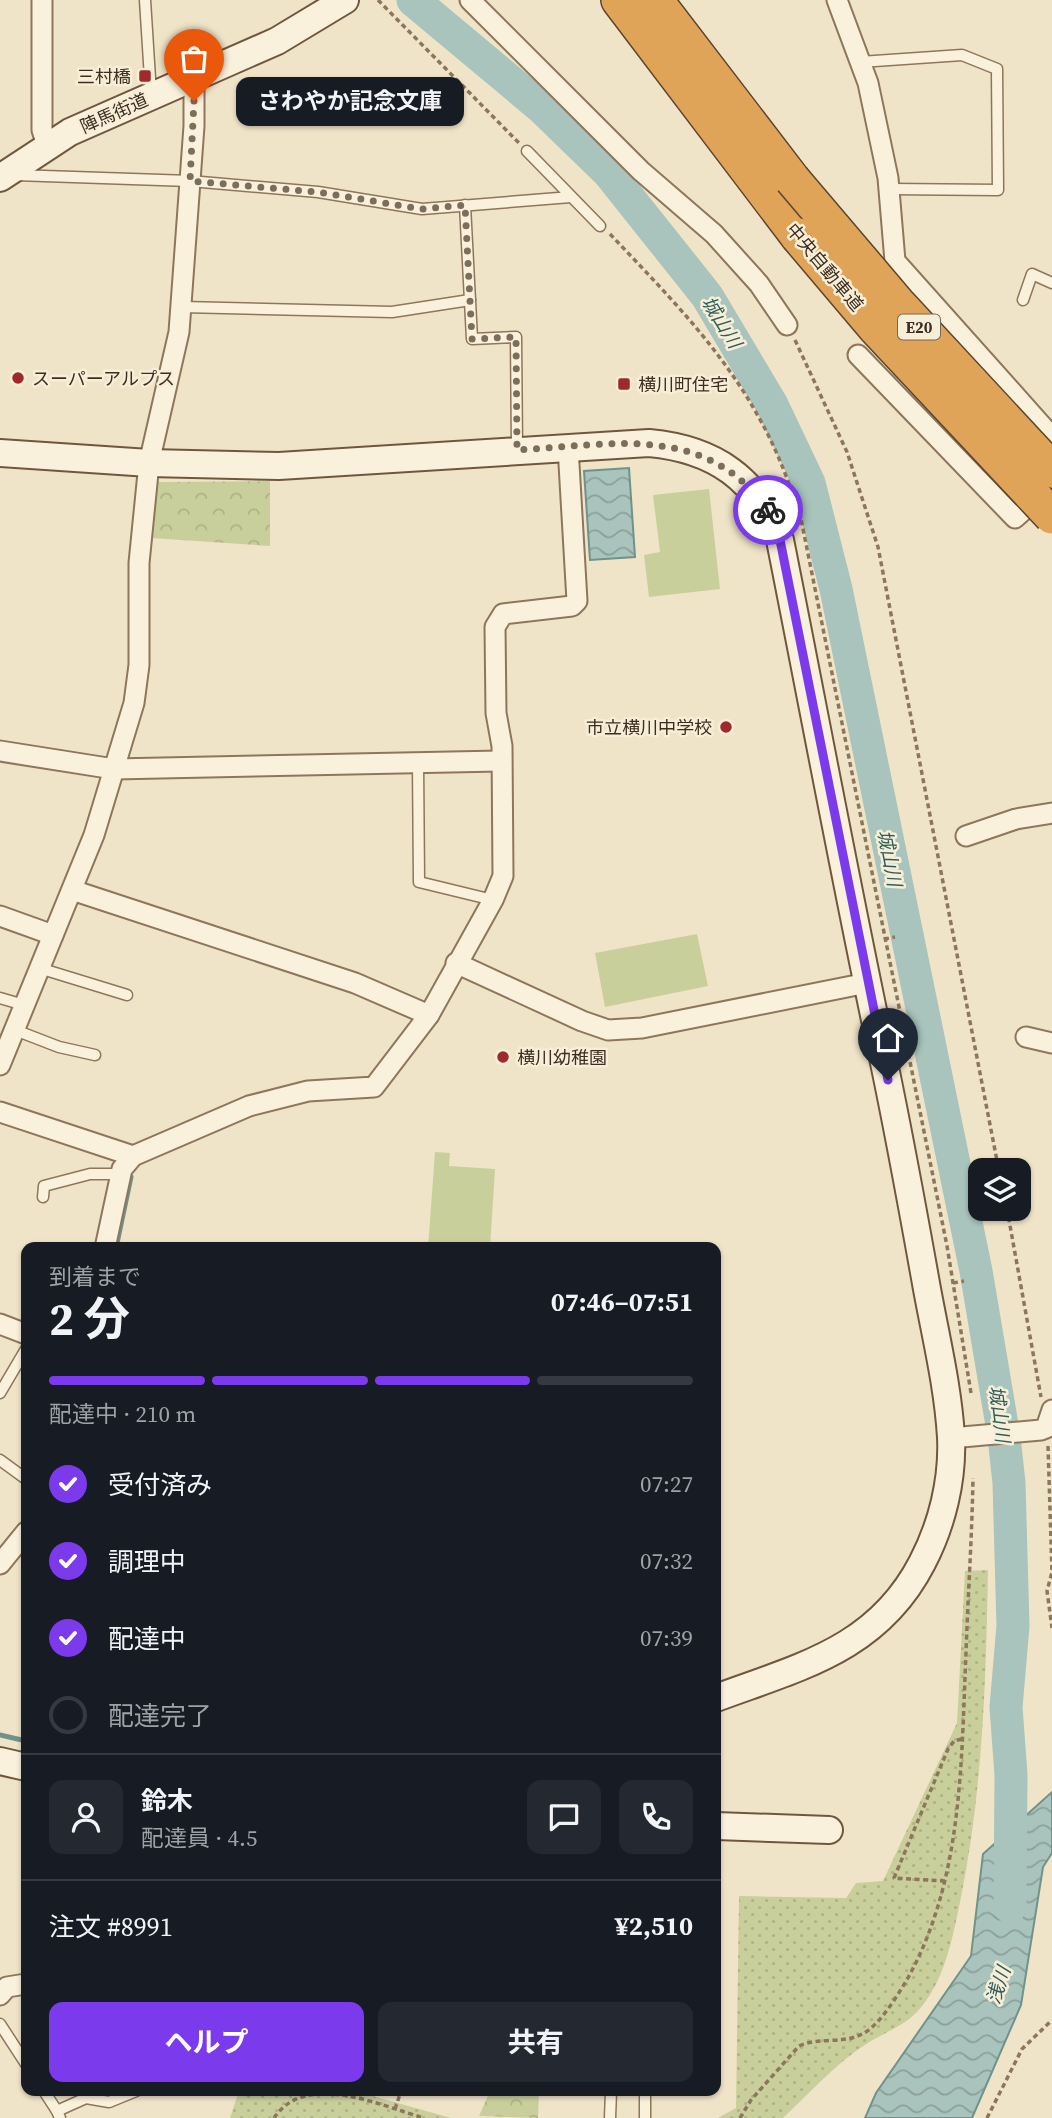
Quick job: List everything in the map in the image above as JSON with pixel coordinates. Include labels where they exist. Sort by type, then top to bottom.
[{"type":"highway","name":"中央自動車道","points":[[619,0],[798,236],[884,337],[1052,516]]},
{"type":"highway","name":"中央自動車道","points":[[655,0],[792,179],[899,305],[1052,470]]},
{"type":"street","points":[[42,0],[42,130],[47,145]]},
{"type":"street","name":"陣馬街道","points":[[1,175],[47,145],[194,76],[277,41],[345,0]]},
{"type":"street","points":[[470,0],[641,172],[714,234],[759,284],[787,325]]},
{"type":"street","points":[[837,0],[868,83],[889,189],[894,261],[1052,437]]},
{"type":"street","points":[[0,1065],[72,890],[134,703],[139,666],[139,563],[149,463],[174,362],[182,307],[194,76]]},
{"type":"street","points":[[858,355],[1015,518],[1052,485]]},
{"type":"street","points":[[0,453],[149,463],[279,466],[649,443],[689,450],[712,459],[744,480],[770,513],[780,540],[905,1166],[945,1388],[963,1437],[941,1518],[922,1564],[903,1593],[863,1635],[842,1649],[811,1665],[721,1696]]},
{"type":"street","points":[[107,1242],[121,1174],[133,1156],[249,1106],[309,1091],[374,1087],[429,1015],[503,876],[500,761],[502,746],[496,713],[495,627],[503,614],[572,606],[576,601],[568,447]]},
{"type":"street","points":[[0,751],[114,769],[500,761]]},
{"type":"street","points":[[966,836],[1016,819],[1052,813]]},
{"type":"street","points":[[72,890],[355,982],[429,1015]]},
{"type":"street","points":[[0,916],[53,935]]},
{"type":"street","points":[[456,963],[608,1030],[642,1028],[867,983]]},
{"type":"street","points":[[1026,1037],[1052,1043]]},
{"type":"street","points":[[0,1112],[133,1156]]},
{"type":"street","points":[[0,1324],[21,1332]]},
{"type":"street","points":[[963,1437],[1048,1425]]},
{"type":"street","points":[[0,1564],[21,1538]]},
{"type":"street","points":[[0,1761],[21,1765]]},
{"type":"street","points":[[721,1826],[829,1830]]},
{"type":"street","points":[[0,1995],[7,1987],[21,1985]]},
{"type":"lane","points":[[145,0],[151,96]]},
{"type":"lane","points":[[860,62],[962,55],[997,69],[998,190],[889,189]]},
{"type":"lane","points":[[527,150],[600,226]]},
{"type":"lane","points":[[1,175],[190,181],[317,192],[422,209],[572,197]]},
{"type":"lane","points":[[465,205],[472,339],[516,337],[517,450]]},
{"type":"lane","points":[[1023,300],[1032,274],[1052,283]]},
{"type":"lane","points":[[182,307],[392,312],[470,300]]},
{"type":"lane","points":[[418,763],[419,882],[492,900]]},
{"type":"lane","points":[[39,968],[127,995]]},
{"type":"lane","points":[[0,998],[24,1005]]},
{"type":"lane","points":[[15,1030],[60,1047],[95,1055]]},
{"type":"lane","points":[[43,1197],[44,1186],[90,1174],[121,1174]]},
{"type":"lane","points":[[0,1393],[21,1357]]},
{"type":"lane","points":[[0,1460],[21,1475]]},
{"type":"lane","points":[[0,2024],[21,2056]]},
{"type":"lane","points":[[47,2096],[58,2115],[86,2098],[109,2102],[124,2096]]},
{"type":"lane","points":[[610,2118],[611,2096]]},
{"type":"lane","points":[[645,2096],[645,2118]]},
{"type":"path","points":[[378,0],[527,150]]},
{"type":"path","points":[[787,325],[842,440],[878,547],[996,1158]]},
{"type":"path","points":[[830,660],[840,658]]},
{"type":"path","points":[[859,803],[868,802]]},
{"type":"path","points":[[884,939],[895,937]]},
{"type":"path","points":[[1009,1221],[1048,1425],[1052,1560],[1047,1591],[1052,1628]]},
{"type":"path","points":[[953,1283],[964,1281]]},
{"type":"path","points":[[740,2118],[751,2100],[799,2046],[807,2042],[846,2041],[869,2029],[879,2020],[895,1999],[926,1942],[945,1881],[958,1808],[962,1739],[963,1437]]},
{"type":"path","points":[[945,1881],[894,1878],[948,1749],[954,1741],[962,1739]]},
{"type":"path","points":[[987,2118],[1022,2049],[1052,2020]]},
{"type":"path","points":[[274,2118],[284,2105],[306,2096]]},
{"type":"path","points":[[333,2096],[424,2118]]},
{"type":"path","points":[[394,2110],[399,2096]]},
{"type":"green space","points":[[270,481],[270,546],[151,538],[158,482]]},
{"type":"green space","points":[[709,489],[720,589],[649,597],[644,555],[660,552],[653,495]]},
{"type":"green space","points":[[697,934],[708,986],[605,1007],[595,953]]},
{"type":"green space","points":[[435,1152],[450,1153],[449,1166],[495,1169],[490,1242],[428,1242]]},
{"type":"green space","points":[[988,1570],[984,1693],[974,1815],[955,1927],[934,1988],[911,2018],[847,2058],[783,2118],[718,2118],[736,2108],[739,1896],[846,1898],[856,1883],[883,1881],[957,1723],[965,1571]]},
{"type":"green space","points":[[237,2096],[373,2096],[451,2118],[230,2118]]},
{"type":"green space","points":[[488,2096],[539,2096],[538,2118],[479,2116]]},
{"type":"water","points":[[629,468],[635,557],[590,560],[584,471]]},
{"type":"water","name":"浅川","points":[[1052,1792],[1052,1853],[1043,1867],[1021,2005],[972,2118],[865,2118],[876,2093],[971,1956],[983,1854]]},
{"type":"waterway","name":"城山川","points":[[413,0],[541,107],[609,173],[707,296],[772,405],[809,483],[836,589],[976,1271],[1004,1437],[1009,1483],[1013,1626],[1006,1707],[1011,1775],[1010,1907]]},
{"type":"waterway","points":[[117,1242],[131,1177]]},
{"type":"waterway","points":[[0,1735],[21,1740]]},
{"type":"way so far","points":[[194,101],[190,181],[317,192],[422,209],[465,205],[472,339],[516,337],[517,450],[649,443],[672,445],[712,459],[729,469],[744,480],[768,510]]},
{"type":"place","name":"三村橋","points":[[145,76]]},
{"type":"place","name":"さわやか記念文庫","points":[[194,101]]},
{"type":"place","name":"スーパーアルプス","points":[[18,378]]},
{"type":"place","name":"横川町住宅","points":[[624,384]]},
{"type":"place","name":"市立横川中学校","points":[[726,727]]},
{"type":"place","name":"横川幼稚園","points":[[503,1057]]},
{"type":"route","points":[[768,510],[780,540],[888,1080]]}]
